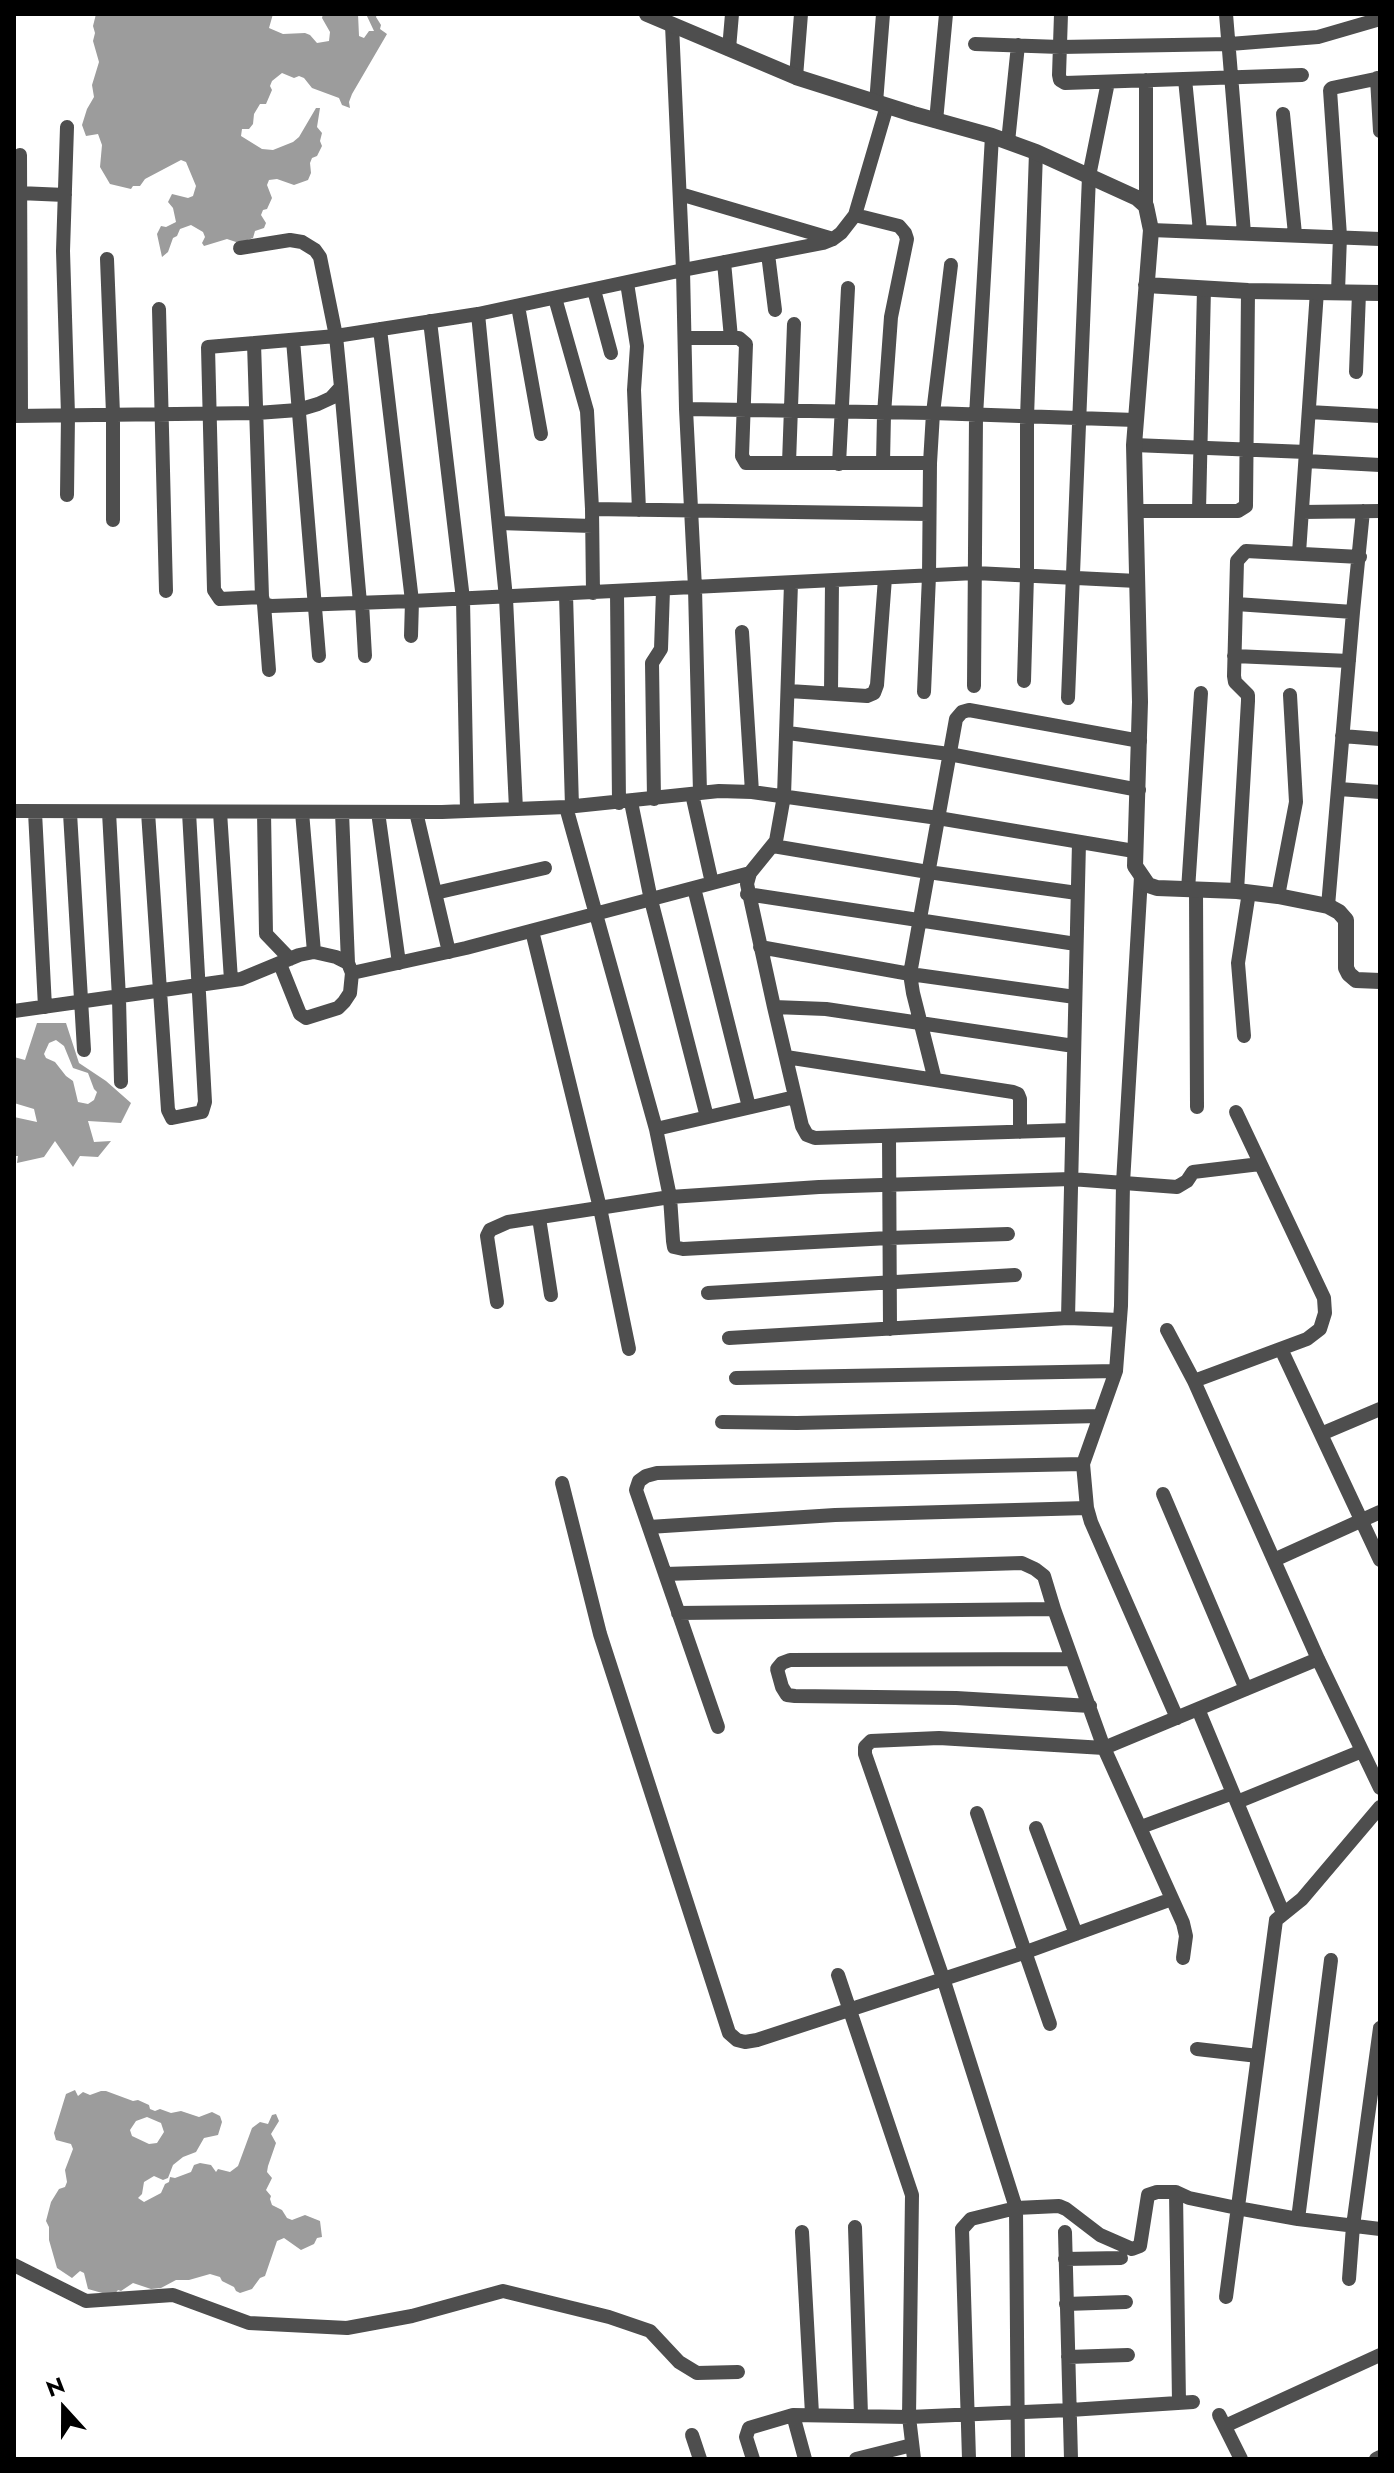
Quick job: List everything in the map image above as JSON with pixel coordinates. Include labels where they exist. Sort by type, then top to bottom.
[{"type":"street","points":[[729,49],[732,14]]},
{"type":"street","points":[[796,77],[801,14]]},
{"type":"street","points":[[883,14],[881,104],[855,215],[833,239],[478,314],[336,336],[208,347],[214,590],[220,599],[263,601],[271,606],[506,598],[975,573],[1137,581]]},
{"type":"street","points":[[936,121],[946,14]]},
{"type":"street","points":[[1061,14],[1060,80],[1065,83],[1302,75]]},
{"type":"street","points":[[1226,14],[1244,233]]},
{"type":"street","points":[[658,18],[796,77],[1036,152],[1137,198],[1146,206]]},
{"type":"street","points":[[658,18],[680,194],[695,588],[696,793],[712,883]]},
{"type":"street","points":[[975,44],[1060,47],[1230,44],[1318,37],[1380,19]]},
{"type":"street","points":[[1008,142],[1018,45]]},
{"type":"street","points":[[1338,292],[1340,236],[1330,90],[1379,78],[1380,131]]},
{"type":"street","points":[[1185,79],[1200,231]]},
{"type":"street","points":[[1146,80],[1146,206],[1151,230],[1134,445],[1140,741],[1135,866],[1148,885],[1157,888],[1243,892],[1328,906],[1346,920],[1346,968],[1349,974],[1356,980],[1380,981]]},
{"type":"street","points":[[1068,698],[1089,176],[1108,82]]},
{"type":"street","points":[[1283,114],[1295,234]]},
{"type":"street","points":[[67,127],[63,251],[67,495]]},
{"type":"street","points":[[974,686],[976,416],[992,136]]},
{"type":"street","points":[[1024,681],[1027,418],[1036,152]]},
{"type":"street","points":[[20,155],[17,416],[298,410],[331,398],[341,387]]},
{"type":"street","points":[[19,193],[65,195]]},
{"type":"street","points":[[680,194],[833,239]]},
{"type":"street","points":[[855,215],[899,226],[907,239],[891,317],[883,463]]},
{"type":"street","points":[[1151,230],[1380,239]]},
{"type":"street","points":[[240,248],[290,240],[302,242],[320,257],[336,336],[365,656]]},
{"type":"street","points":[[768,254],[775,310]]},
{"type":"street","points":[[107,259],[113,414],[113,520]]},
{"type":"street","points":[[724,262],[731,338]]},
{"type":"street","points":[[924,692],[933,413],[951,265]]},
{"type":"street","points":[[627,283],[637,346],[634,390],[639,510]]},
{"type":"street","points":[[1146,285],[1248,291],[1380,293]]},
{"type":"street","points":[[839,464],[848,288]]},
{"type":"street","points":[[1199,511],[1204,288]]},
{"type":"street","points":[[594,290],[611,353]]},
{"type":"street","points":[[1136,511],[1245,509],[1248,291]]},
{"type":"street","points":[[1299,553],[1317,291]]},
{"type":"street","points":[[1356,372],[1359,293]]},
{"type":"street","points":[[555,298],[587,411],[593,593]]},
{"type":"street","points":[[518,306],[541,434]]},
{"type":"street","points":[[159,309],[166,591]]},
{"type":"street","points":[[478,314],[506,598],[516,809]]},
{"type":"street","points":[[430,321],[463,599],[467,811]]},
{"type":"street","points":[[789,463],[794,324]]},
{"type":"street","points":[[380,329],[412,601],[411,636]]},
{"type":"street","points":[[685,338],[742,339],[746,344],[742,410],[744,462],[930,463]]},
{"type":"street","points":[[293,340],[319,656]]},
{"type":"street","points":[[254,343],[263,601],[269,670]]},
{"type":"street","points":[[686,409],[1135,420]]},
{"type":"street","points":[[1309,412],[1380,416]]},
{"type":"street","points":[[1134,445],[1247,449],[1380,465]]},
{"type":"street","points":[[592,509],[929,514]]},
{"type":"street","points":[[1328,906],[1363,511]]},
{"type":"street","points":[[1302,512],[1380,511]]},
{"type":"street","points":[[499,523],[592,526]]},
{"type":"street","points":[[1244,1036],[1238,963],[1248,695],[1235,682],[1237,561],[1246,551],[1360,557]]},
{"type":"street","points":[[789,691],[867,696],[874,693],[885,578]]},
{"type":"street","points":[[831,693],[832,581]]},
{"type":"street","points":[[791,583],[788,733],[779,832],[773,846],[750,873],[747,894],[795,1097],[807,1135],[815,1138],[1072,1130]]},
{"type":"street","points":[[654,799],[652,663],[661,649],[663,590]]},
{"type":"street","points":[[617,592],[625,802],[707,1117]]},
{"type":"street","points":[[566,594],[569,807],[656,1129],[670,1197],[674,1247],[1008,1234]]},
{"type":"street","points":[[1236,604],[1353,612]]},
{"type":"street","points":[[742,632],[752,792]]},
{"type":"street","points":[[1234,656],[1349,661]]},
{"type":"street","points":[[1197,1107],[1192,890],[1201,693]]},
{"type":"street","points":[[1278,896],[1296,802],[1290,695]]},
{"type":"street","points":[[935,1080],[910,974],[956,719],[969,710],[1140,741]]},
{"type":"street","points":[[788,733],[949,754],[1139,790]]},
{"type":"street","points":[[1342,736],[1380,739]]},
{"type":"street","points":[[1339,789],[1380,792]]},
{"type":"street","points":[[14,811],[467,811],[569,807],[696,793],[752,792],[938,818],[1134,851]]},
{"type":"street","points":[[35,812],[45,1007]]},
{"type":"street","points":[[109,812],[121,1082]]},
{"type":"street","points":[[148,812],[158,992],[168,1110],[172,1118],[202,1112],[205,1102],[189,812]]},
{"type":"street","points":[[220,812],[231,980]]},
{"type":"street","points":[[264,812],[266,934],[285,962],[300,1014],[306,1018],[338,1008],[350,993],[342,812]]},
{"type":"street","points":[[302,812],[314,952]]},
{"type":"street","points":[[378,812],[399,963]]},
{"type":"street","points":[[416,812],[449,952]]},
{"type":"street","points":[[70,813],[84,1050]]},
{"type":"street","points":[[1068,1318],[1079,842]]},
{"type":"street","points":[[773,846],[1077,893]]},
{"type":"street","points":[[435,893],[545,868]]},
{"type":"street","points":[[14,1011],[241,979],[314,952],[336,957],[350,968],[399,963],[750,873]]},
{"type":"street","points":[[1141,877],[1123,1183],[1116,1371],[1083,1464],[1087,1508],[1177,1718]]},
{"type":"street","points":[[694,888],[749,1107]]},
{"type":"street","points":[[747,894],[1076,944]]},
{"type":"street","points":[[532,931],[600,1208],[629,1349]]},
{"type":"street","points":[[760,947],[910,974],[1075,997]]},
{"type":"street","points":[[774,1007],[826,1009],[1074,1046]]},
{"type":"street","points":[[786,1057],[1018,1094],[1020,1132]]},
{"type":"street","points":[[656,1129],[795,1097]]},
{"type":"street","points":[[1194,1381],[1307,1339],[1320,1329],[1325,1313],[1324,1298],[1236,1112]]},
{"type":"street","points":[[889,1136],[890,1329]]},
{"type":"street","points":[[497,1302],[487,1236],[490,1230],[508,1222],[670,1197],[889,1184],[1071,1179],[1177,1187],[1187,1181],[1193,1172],[1260,1164]]},
{"type":"street","points":[[539,1218],[551,1295]]},
{"type":"street","points":[[708,1293],[1015,1275]]},
{"type":"street","points":[[729,1338],[1068,1318],[1120,1320]]},
{"type":"street","points":[[1167,1330],[1194,1381],[1318,1659],[1380,1788]]},
{"type":"street","points":[[1281,1349],[1380,1560]]},
{"type":"street","points":[[736,1378],[1116,1371]]},
{"type":"street","points":[[1321,1434],[1380,1409]]},
{"type":"street","points":[[722,1422],[1099,1416]]},
{"type":"street","points":[[718,1727],[636,1490],[639,1481],[657,1473],[1083,1464]]},
{"type":"street","points":[[562,1483],[600,1634],[729,2033],[737,2040],[745,2042],[1026,1952],[1172,1899]]},
{"type":"street","points":[[1163,1494],[1246,1689]]},
{"type":"street","points":[[649,1527],[835,1515],[1087,1508]]},
{"type":"street","points":[[1274,1560],[1380,1512]]},
{"type":"street","points":[[665,1574],[1022,1563],[1035,1569],[1044,1576],[1104,1748],[1172,1899],[1186,1936],[1183,1958]]},
{"type":"street","points":[[678,1613],[1054,1609]]},
{"type":"street","points":[[1072,1659],[790,1660],[777,1669],[787,1695],[795,1696],[956,1698],[1090,1706]]},
{"type":"street","points":[[1018,2459],[1016,2208],[943,1978],[865,1754],[867,1744],[948,1738],[1104,1748],[1318,1659]]},
{"type":"street","points":[[1198,1709],[1283,1913]]},
{"type":"street","points":[[1141,1827],[1235,1798],[1362,1751]]},
{"type":"street","points":[[1226,2297],[1276,1920],[1302,1899],[1380,1807]]},
{"type":"street","points":[[977,1813],[1050,2024]]},
{"type":"street","points":[[1036,1828],[1076,1934]]},
{"type":"street","points":[[1298,2219],[1331,1960]]},
{"type":"street","points":[[838,1975],[912,2195],[909,2417],[913,2452],[857,2459]]},
{"type":"street","points":[[1349,2279],[1353,2226],[1380,2028]]},
{"type":"street","points":[[1197,2049],[1258,2056]]},
{"type":"street","points":[[753,2459],[746,2437],[749,2428],[793,2415],[909,2417],[1186,2402],[1176,2192]]},
{"type":"street","points":[[969,2459],[962,2229],[971,2219],[1016,2208],[1059,2206],[1100,2235],[1137,2249],[1141,2242],[1148,2195],[1176,2192],[1189,2198],[1237,2208],[1380,2229]]},
{"type":"street","points":[[855,2227],[861,2415]]},
{"type":"street","points":[[802,2232],[812,2414]]},
{"type":"street","points":[[1065,2232],[1071,2459]]},
{"type":"street","points":[[1065,2259],[1121,2258]]},
{"type":"street","points":[[14,2265],[86,2301],[173,2295],[249,2323],[347,2328],[412,2316],[503,2291],[609,2317],[650,2331],[679,2362],[697,2373],[738,2372]]},
{"type":"street","points":[[1066,2304],[1126,2302]]},
{"type":"street","points":[[1068,2357],[1128,2355]]},
{"type":"street","points":[[1241,2459],[1222,2420],[1380,2355]]},
{"type":"street","points":[[793,2415],[805,2459]]},
{"type":"street","points":[[692,2435],[700,2459]]},
{"type":"shaded area","points":[[96,14],[273,14],[269,28],[283,34],[305,33],[317,43],[329,41],[330,32],[323,14],[358,14],[359,36],[364,38],[369,31],[374,31],[366,14],[377,14],[380,29],[387,34],[352,94],[350,108],[342,105],[339,98],[312,88],[299,76],[294,78],[282,73],[272,81],[266,104],[260,104],[253,124],[249,129],[242,129],[241,136],[262,149],[273,150],[299,137],[316,108],[320,108],[317,127],[322,133],[322,146],[317,156],[312,158],[308,180],[294,185],[277,179],[269,180],[267,185],[272,198],[261,215],[266,223],[264,228],[255,231],[253,238],[239,243],[227,239],[204,246],[203,232],[191,225],[180,229],[162,257],[157,234],[161,226],[176,222],[173,208],[168,202],[172,194],[188,198],[193,196],[196,186],[186,162],[181,160],[131,189],[110,184],[100,167],[102,145],[98,134],[86,136],[82,125],[94,97],[92,85],[99,62],[93,41]]},
{"type":"shaded area","points":[[37,1023],[66,1023],[79,1063],[131,1103],[121,1123],[88,1121],[94,1142],[111,1141],[98,1157],[80,1156],[73,1167],[55,1141],[44,1157],[17,1163],[18,1156],[14,1156],[14,1117],[37,1122],[34,1109],[14,1103],[14,1057],[25,1060]],"holes":[[[56,1040],[64,1046],[73,1068],[88,1073],[97,1092],[88,1104],[78,1102],[73,1081],[44,1054],[49,1043]]]},
{"type":"shaded area","points":[[75,2090],[78,2096],[83,2092],[90,2095],[106,2091],[138,2100],[155,2111],[181,2111],[199,2117],[212,2112],[220,2116],[222,2122],[218,2135],[204,2138],[196,2152],[173,2165],[168,2178],[163,2180],[154,2176],[144,2182],[138,2198],[144,2202],[161,2193],[170,2177],[191,2172],[194,2165],[211,2165],[216,2172],[218,2169],[230,2172],[238,2166],[252,2128],[260,2122],[268,2124],[272,2115],[276,2114],[279,2121],[271,2134],[276,2143],[267,2172],[272,2178],[266,2190],[271,2196],[272,2205],[282,2210],[287,2218],[292,2220],[305,2215],[320,2221],[322,2237],[301,2250],[284,2238],[277,2241],[265,2276],[252,2289],[240,2293],[220,2277],[210,2274],[176,2280],[161,2288],[151,2289],[133,2283],[113,2296],[88,2289],[84,2273],[80,2271],[72,2278],[57,2268],[46,2221],[51,2202],[67,2182],[65,2170],[73,2149],[71,2144],[56,2140],[54,2133],[66,2094]],"holes":[[[147,2117],[161,2123],[164,2132],[157,2143],[149,2144],[132,2136],[130,2130],[136,2121]]]}]
